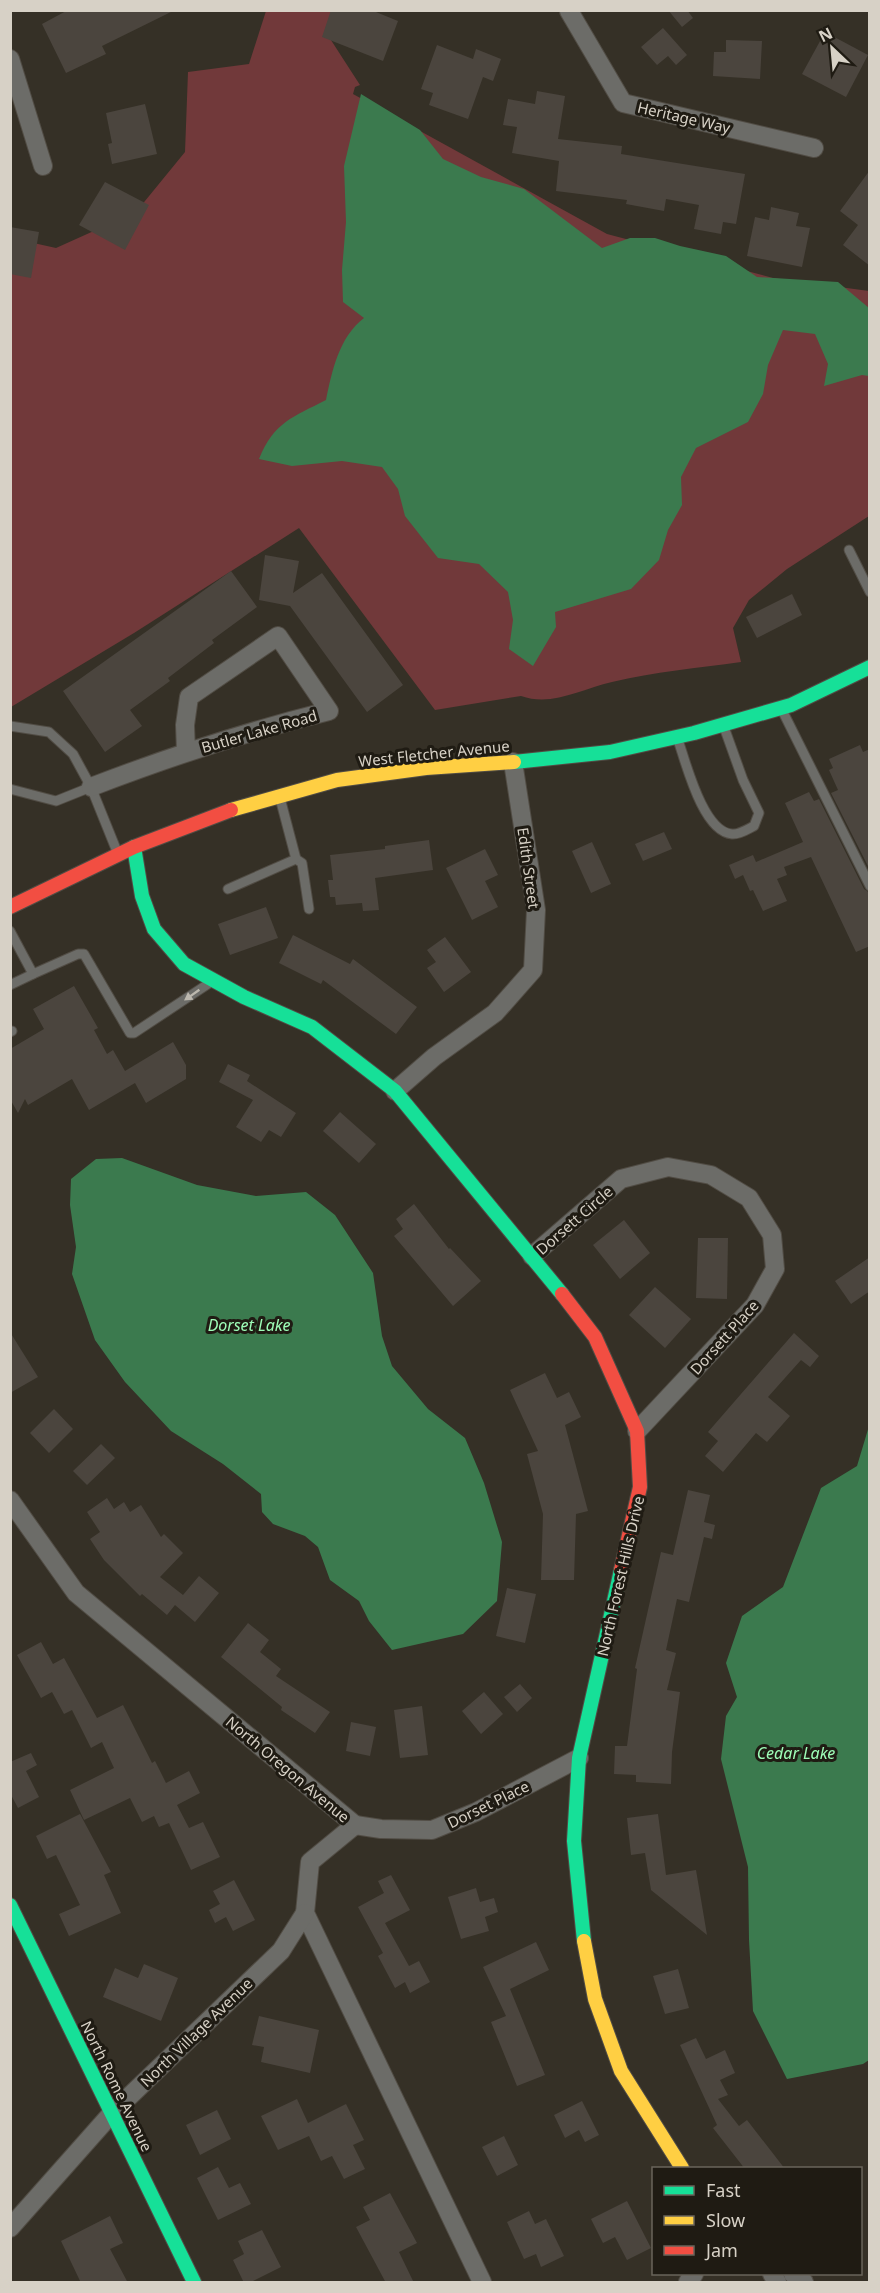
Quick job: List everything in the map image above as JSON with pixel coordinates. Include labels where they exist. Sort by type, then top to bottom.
[{"type":"street","points":[[563,10],[569,11]]},
{"type":"street","name":"Heritage Way","points":[[569,11],[623,103],[814,148]]},
{"type":"street","points":[[10,59],[43,166]]},
{"type":"street","name":"Butler Lake Road","points":[[91,787],[186,752],[329,711],[278,636],[189,697],[185,725],[186,752]]},
{"type":"street","name":"West Fletcher Avenue","points":[[10,907],[134,847],[230,810],[279,796],[337,780],[426,768],[610,752],[677,737],[781,708],[870,667]]},
{"type":"street","name":"Edith Street","points":[[395,1091],[434,1057],[495,1013],[533,970],[536,910],[513,762]]},
{"type":"street","name":"North Forest Hills Drive","points":[[134,847],[142,896],[154,929],[184,964],[244,997],[312,1027],[395,1091],[532,1256],[595,1337],[638,1431],[640,1487],[579,1758],[574,1841],[582,1932],[595,1999],[621,2071],[681,2167]]},
{"type":"street","name":"Dorsett Circle","points":[[532,1256],[621,1179],[668,1167],[711,1174],[749,1198]]},
{"type":"street","name":"Dorsett Place","points":[[638,1431],[755,1305],[775,1269],[772,1235],[749,1198]]},
{"type":"street","name":"North Oregon Avenue","points":[[10,1500],[76,1593],[355,1825],[310,1862],[305,1912]]},
{"type":"street","name":"Dorset Place","points":[[355,1825],[381,1829],[432,1830],[476,1812],[579,1758]]},
{"type":"street","name":"North Rome Avenue","points":[[10,1905],[194,2283]]},
{"type":"street","points":[[305,1912],[482,2283]]},
{"type":"street","name":"North Village Avenue","points":[[10,2228],[112,2113],[281,1951],[305,1912]]},
{"type":"lane","points":[[849,550],[870,592]]},
{"type":"lane","points":[[781,708],[870,886]]},
{"type":"lane","points":[[677,737],[691,780],[707,815],[719,830],[734,835],[754,826],[759,813],[743,780],[723,725]]},
{"type":"lane","points":[[10,726],[49,732],[73,754],[91,787],[118,854]]},
{"type":"lane","points":[[10,789],[56,801],[91,787]]},
{"type":"lane","points":[[279,796],[296,859],[302,863],[309,909]]},
{"type":"lane","points":[[228,889],[296,859]]},
{"type":"lane","points":[[10,931],[33,974]]},
{"type":"lane","points":[[10,985],[78,954],[84,954],[130,1033],[134,1033],[214,980]]},
{"type":"shaded area","points":[[266,11],[340,11],[329,37],[360,85],[355,87],[353,94],[607,234],[773,278],[869,291],[869,516],[787,569],[749,600],[733,628],[741,662],[628,679],[555,698],[533,699],[521,696],[435,710],[299,528],[134,633],[11,707],[11,238],[56,248],[136,212],[185,152],[188,72],[249,64]]},
{"type":"water","points":[[361,94],[420,130],[443,159],[481,177],[524,189],[602,248],[630,238],[655,238],[726,256],[757,277],[838,282],[869,308],[869,376],[862,375],[824,386],[828,364],[815,334],[783,330],[768,365],[763,394],[748,422],[696,448],[681,477],[682,505],[668,530],[659,560],[631,589],[555,612],[556,627],[533,666],[509,649],[513,620],[508,592],[479,564],[438,558],[405,516],[398,489],[382,467],[342,461],[292,466],[259,459],[278,429],[294,416],[326,400],[338,355],[348,335],[364,318],[343,302],[342,270],[346,222],[344,166]]},
{"type":"water","name":"Dorset Lake","points":[[122,1158],[197,1185],[256,1196],[306,1192],[335,1215],[373,1273],[382,1336],[392,1366],[428,1409],[465,1438],[484,1483],[502,1542],[497,1601],[463,1634],[392,1650],[369,1621],[359,1601],[330,1580],[318,1547],[305,1536],[273,1524],[262,1512],[261,1494],[223,1464],[171,1431],[125,1382],[95,1340],[72,1274],[76,1247],[70,1205],[71,1179],[96,1159]]},
{"type":"water","name":"Cedar Lake","points":[[869,1426],[869,2060],[863,2064],[787,2079],[753,2011],[748,1867],[721,1759],[726,1716],[737,1697],[726,1663],[742,1616],[783,1587],[821,1488],[857,1466]]},
{"type":"building","points":[[68,10],[175,10],[102,46],[106,54],[66,73],[42,24]]},
{"type":"building","points":[[331,10],[371,10],[398,21],[383,61],[322,37]]},
{"type":"building","points":[[668,10],[687,10],[693,18],[682,27]]},
{"type":"building","points":[[663,28],[687,55],[676,65],[668,56],[657,65],[641,47]]},
{"type":"building","points":[[825,32],[868,55],[846,97],[802,74]]},
{"type":"building","points":[[726,40],[762,41],[760,79],[713,76],[714,52],[726,52]]},
{"type":"building","points":[[437,45],[473,59],[476,49],[501,59],[493,81],[483,77],[468,119],[429,105],[433,93],[421,89]]},
{"type":"building","points":[[537,91],[565,96],[558,139],[622,146],[621,154],[745,174],[736,224],[723,222],[721,234],[694,229],[699,205],[666,199],[664,211],[626,204],[627,200],[556,191],[559,161],[512,153],[517,127],[503,125],[508,99],[535,104]]},
{"type":"building","points":[[145,104],[157,154],[112,164],[108,144],[112,143],[106,113]]},
{"type":"building","points":[[870,170],[870,266],[843,245],[858,225],[840,211]]},
{"type":"building","points":[[105,182],[149,205],[125,250],[79,225]]},
{"type":"building","points":[[771,207],[799,213],[796,226],[810,228],[802,267],[747,256],[755,217],[769,220]]},
{"type":"building","points":[[10,227],[39,232],[31,278],[10,274]]},
{"type":"building","points":[[265,555],[299,561],[293,593],[322,573],[403,685],[367,712],[290,606],[259,600]]},
{"type":"building","points":[[231,571],[257,607],[212,640],[214,643],[168,678],[170,681],[130,710],[142,726],[105,752],[63,691]]},
{"type":"building","points":[[792,594],[802,615],[757,638],[746,617]]},
{"type":"building","points":[[860,745],[863,752],[870,749],[870,870],[831,793],[838,790],[829,770],[833,768],[829,759]]},
{"type":"building","points":[[809,792],[814,801],[819,799],[864,889],[870,893],[870,946],[856,952],[811,857],[784,867],[787,875],[777,879],[787,901],[763,911],[743,875],[735,879],[729,865],[753,855],[756,862],[803,842],[785,803]]},
{"type":"building","points":[[664,832],[672,849],[643,861],[635,844]]},
{"type":"building","points":[[429,840],[433,870],[375,878],[379,910],[363,911],[362,903],[336,905],[335,897],[330,897],[328,880],[333,880],[330,855],[385,849],[385,846]]},
{"type":"building","points":[[592,842],[611,884],[591,893],[572,851]]},
{"type":"building","points":[[485,849],[498,875],[485,881],[498,907],[472,920],[446,868]]},
{"type":"building","points":[[266,907],[278,938],[230,955],[218,924]]},
{"type":"building","points":[[293,935],[350,964],[353,959],[417,1007],[396,1034],[323,980],[321,984],[279,963]]},
{"type":"building","points":[[445,937],[471,972],[444,992],[427,968],[436,962],[427,950]]},
{"type":"building","points":[[74,986],[98,1028],[94,1030],[107,1054],[113,1050],[125,1071],[173,1042],[186,1065],[186,1079],[146,1103],[135,1083],[89,1110],[72,1079],[28,1105],[25,1099],[18,1113],[10,1099],[10,1049],[44,1029],[33,1009]]},
{"type":"building","points":[[228,1064],[250,1075],[247,1081],[296,1113],[281,1137],[269,1130],[261,1142],[236,1127],[253,1100],[219,1082]]},
{"type":"building","points":[[340,1112],[376,1144],[359,1163],[323,1131]]},
{"type":"building","points":[[414,1204],[449,1249],[481,1281],[453,1306],[394,1236],[403,1229],[396,1219]]},
{"type":"building","points":[[624,1220],[650,1253],[620,1279],[593,1245]]},
{"type":"building","points":[[698,1238],[728,1238],[727,1299],[696,1298]]},
{"type":"building","points":[[870,1257],[870,1291],[851,1304],[835,1281]]},
{"type":"building","points":[[655,1287],[691,1319],[665,1348],[629,1315]]},
{"type":"building","points":[[10,1332],[38,1377],[10,1393]]},
{"type":"building","points":[[794,1333],[819,1356],[810,1367],[801,1360],[768,1397],[790,1416],[767,1442],[756,1433],[723,1472],[705,1456],[718,1441],[708,1432]]},
{"type":"building","points":[[545,1373],[557,1398],[569,1392],[581,1417],[565,1425],[588,1511],[576,1514],[574,1580],[541,1580],[543,1514],[527,1454],[538,1451],[510,1390]]},
{"type":"building","points":[[54,1409],[73,1429],[49,1453],[30,1433]]},
{"type":"building","points":[[101,1444],[115,1458],[87,1485],[73,1471]]},
{"type":"building","points":[[688,1490],[710,1495],[704,1522],[715,1525],[712,1539],[704,1537],[689,1602],[677,1599],[666,1650],[676,1653],[667,1690],[680,1692],[672,1752],[671,1784],[636,1782],[636,1775],[614,1774],[615,1746],[627,1746],[637,1669],[635,1668],[661,1552],[673,1555]]},
{"type":"building","points":[[107,1498],[114,1509],[124,1502],[130,1512],[141,1505],[161,1537],[164,1534],[183,1553],[160,1577],[183,1595],[199,1576],[219,1593],[195,1622],[175,1605],[167,1615],[142,1594],[140,1596],[104,1560],[90,1539],[100,1532],[87,1512]]},
{"type":"building","points":[[507,1588],[536,1594],[525,1643],[496,1636]]},
{"type":"building","points":[[248,1623],[269,1640],[260,1652],[281,1669],[276,1676],[330,1712],[315,1733],[281,1710],[282,1707],[221,1657]]},
{"type":"building","points":[[41,1642],[53,1664],[64,1658],[97,1718],[123,1705],[152,1763],[155,1761],[166,1783],[189,1771],[200,1793],[177,1805],[189,1828],[203,1822],[220,1857],[191,1870],[169,1823],[159,1827],[154,1816],[142,1822],[130,1798],[84,1820],[70,1790],[114,1768],[102,1742],[91,1748],[72,1710],[64,1714],[52,1692],[41,1698],[17,1655]]},
{"type":"building","points":[[520,1684],[532,1698],[517,1712],[504,1697]]},
{"type":"building","points":[[484,1692],[503,1714],[481,1734],[462,1711]]},
{"type":"building","points":[[422,1706],[428,1755],[400,1758],[394,1710]]},
{"type":"building","points":[[351,1722],[376,1727],[370,1756],[346,1751]]},
{"type":"building","points":[[31,1753],[37,1765],[26,1771],[39,1797],[18,1808],[10,1793],[10,1762]]},
{"type":"building","points":[[80,1814],[111,1872],[104,1875],[121,1913],[69,1936],[59,1914],[80,1905],[56,1855],[47,1859],[36,1836]]},
{"type":"building","points":[[658,1814],[666,1875],[696,1870],[707,1935],[651,1890],[645,1853],[631,1855],[627,1818]]},
{"type":"building","points":[[391,1875],[410,1910],[385,1923],[409,1966],[419,1961],[430,1982],[410,1993],[405,1982],[395,1988],[378,1956],[383,1953],[358,1907],[384,1893],[378,1881]]},
{"type":"building","points":[[234,1880],[255,1920],[233,1931],[226,1917],[215,1923],[209,1910],[220,1904],[213,1891]]},
{"type":"building","points":[[476,1888],[480,1902],[494,1898],[498,1912],[485,1917],[489,1931],[461,1939],[448,1897]]},
{"type":"building","points":[[536,1942],[549,1970],[510,1989],[545,2075],[517,2086],[491,2022],[506,2016],[483,1967]]},
{"type":"building","points":[[144,1964],[178,1978],[161,2021],[103,1997],[115,1968],[138,1978]]},
{"type":"building","points":[[678,1969],[689,2008],[665,2014],[653,1976]]},
{"type":"building","points":[[259,2016],[319,2030],[310,2073],[261,2062],[264,2047],[252,2045]]},
{"type":"building","points":[[696,2038],[706,2059],[725,2050],[735,2073],[720,2080],[728,2095],[718,2099],[739,2126],[747,2120],[783,2167],[743,2167],[713,2128],[717,2125],[680,2045]]},
{"type":"building","points":[[297,2099],[308,2123],[346,2104],[364,2140],[353,2145],[365,2169],[344,2179],[332,2156],[321,2161],[309,2136],[278,2150],[261,2116]]},
{"type":"building","points":[[582,2101],[599,2135],[585,2142],[579,2130],[565,2138],[554,2115]]},
{"type":"building","points":[[217,2110],[231,2139],[200,2155],[186,2125]]},
{"type":"building","points":[[504,2136],[518,2165],[497,2176],[482,2147]]},
{"type":"building","points":[[218,2167],[229,2188],[240,2183],[251,2204],[218,2220],[197,2178]]},
{"type":"building","points":[[390,2193],[417,2243],[399,2252],[414,2283],[386,2283],[356,2227],[370,2220],[363,2207]]},
{"type":"building","points":[[627,2201],[651,2248],[627,2260],[615,2237],[603,2243],[591,2219]]},
{"type":"building","points":[[529,2211],[535,2224],[546,2219],[564,2256],[541,2267],[536,2254],[524,2259],[507,2222]]},
{"type":"building","points":[[110,2216],[123,2243],[110,2249],[128,2283],[81,2283],[61,2241]]},
{"type":"building","points":[[262,2230],[281,2267],[249,2283],[244,2283],[233,2260],[244,2254],[238,2241]]},
{"type":"traffic: fast","points":[[514,762],[610,752],[694,733],[791,705],[870,667]]},
{"type":"traffic: fast","points":[[134,847],[142,896],[154,929],[184,964],[244,997],[312,1027],[395,1091],[562,1294]]},
{"type":"traffic: fast","points":[[584,1941],[574,1841],[579,1758],[621,1570]]},
{"type":"traffic: fast","points":[[10,1905],[194,2282]]},
{"type":"traffic: slow","points":[[231,810],[337,780],[426,768],[514,762]]},
{"type":"traffic: slow","points":[[584,1941],[595,1999],[621,2071],[681,2167]]},
{"type":"traffic: jam","points":[[10,907],[134,847],[231,810]]},
{"type":"traffic: jam","points":[[562,1294],[595,1337],[637,1431],[640,1487],[621,1570]]}]
